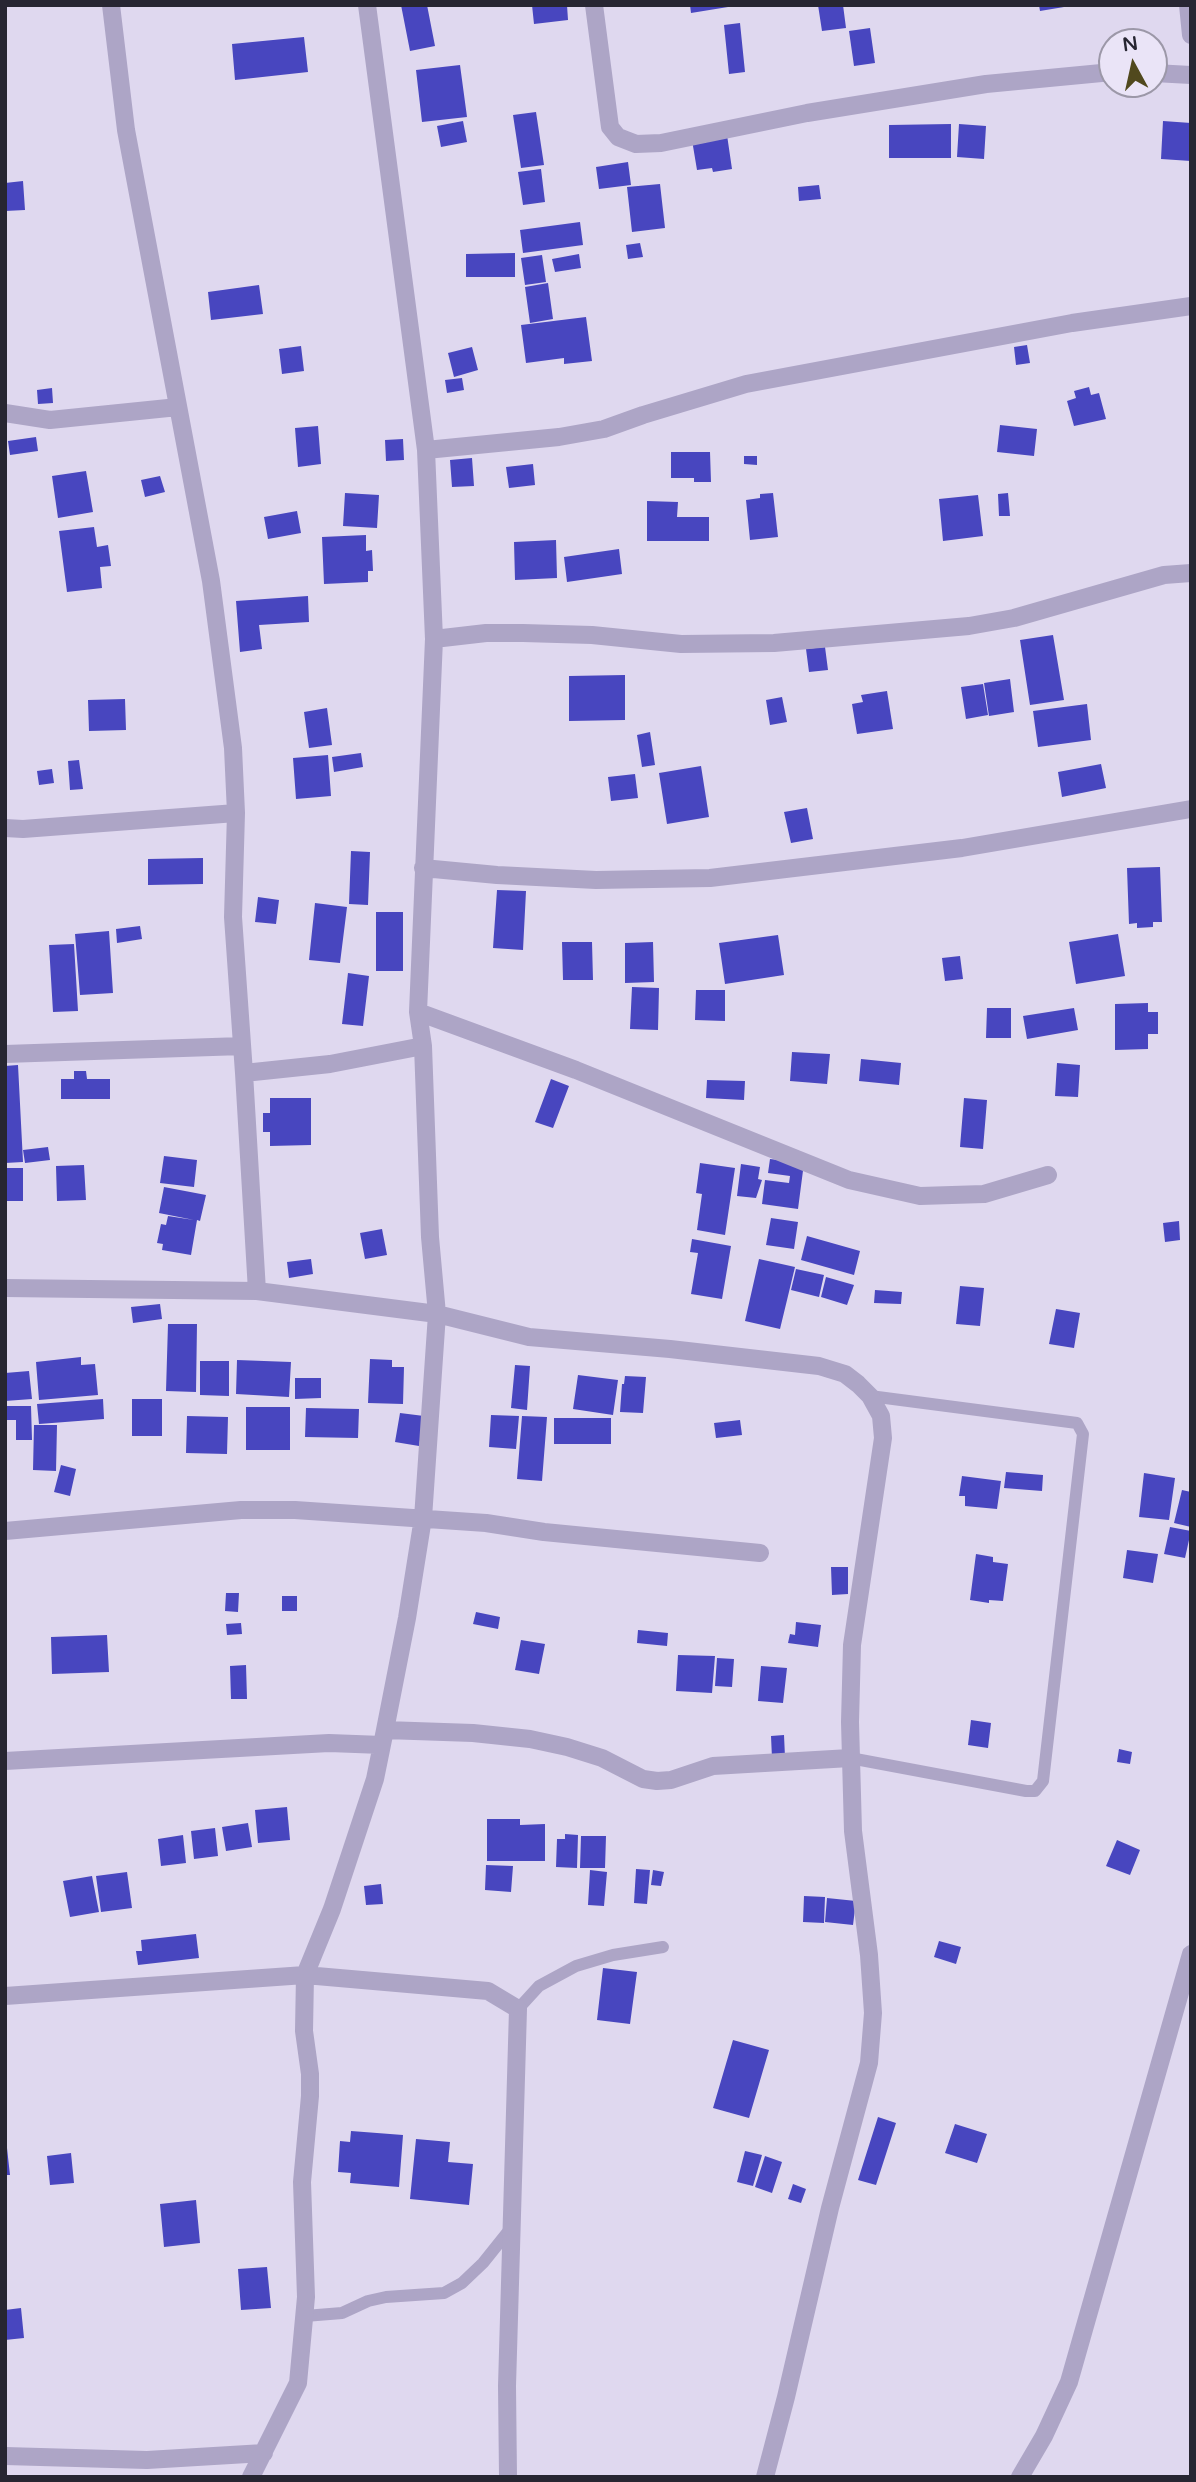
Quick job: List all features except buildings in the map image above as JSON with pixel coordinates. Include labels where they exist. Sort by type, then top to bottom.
[{"type":"street","points":[[111,5],[126,130],[211,581],[233,748],[236,813],[233,917],[257,1292]]},
{"type":"street","points":[[251,2477],[298,2383],[306,2297],[302,2182],[310,2096],[304,2031],[305,1975],[336,1896],[375,1779],[384,1737],[407,1618],[422,1518],[437,1314],[430,1237],[423,1046],[418,1012],[434,639],[426,450],[367,5]]},
{"type":"street","points":[[594,5],[610,127],[618,137],[636,144],[661,143],[807,113],[986,84],[1098,73]]},
{"type":"street","points":[[1188,5],[1191,35]]},
{"type":"street","points":[[1168,74],[1191,75]]},
{"type":"street","points":[[426,450],[559,437],[604,429],[746,384],[1072,323],[1191,306]]},
{"type":"street","points":[[5,413],[50,420],[178,407]]},
{"type":"street","points":[[434,639],[486,633],[523,633],[592,635],[681,644],[774,643],[969,626],[1014,618],[1164,575],[1191,573]]},
{"type":"street","points":[[423,868],[596,880],[710,878],[962,848],[1191,809]]},
{"type":"street","points":[[5,828],[23,830],[236,813]]},
{"type":"street","points":[[418,1012],[576,1070],[849,1180],[920,1196],[984,1194],[1048,1175]]},
{"type":"street","points":[[5,1054],[242,1046]]},
{"type":"street","points":[[244,1073],[330,1064],[423,1046]]},
{"type":"street","points":[[5,1289],[257,1292],[437,1314],[529,1337],[819,1366],[845,1374],[870,1396],[881,1416],[883,1437],[852,1645],[850,1758],[853,1831],[869,1955],[872,2001],[869,2063],[830,2208],[765,2477]]},
{"type":"street","points":[[5,1531],[241,1510],[295,1510],[422,1518],[760,1553]]},
{"type":"street","points":[[5,1761],[473,1733],[530,1739],[602,1758],[643,1779],[657,1781],[671,1780],[713,1766],[850,1758]]},
{"type":"street","points":[[1020,2477],[1044,2436],[1069,2382],[1191,1954]]},
{"type":"street","points":[[5,1996],[305,1975],[488,1991],[518,2009],[508,2477]]},
{"type":"street","points":[[5,2456],[147,2459],[264,2453]]},
{"type":"lane","points":[[850,1758],[1026,1791],[1035,1791],[1043,1781],[1083,1434],[1077,1423],[870,1396]]},
{"type":"lane","points":[[518,2009],[539,1986],[576,1966],[613,1955],[663,1947]]},
{"type":"lane","points":[[304,2316],[342,2313],[368,2301],[386,2297],[444,2293],[462,2283],[483,2263],[512,2227]]}]
